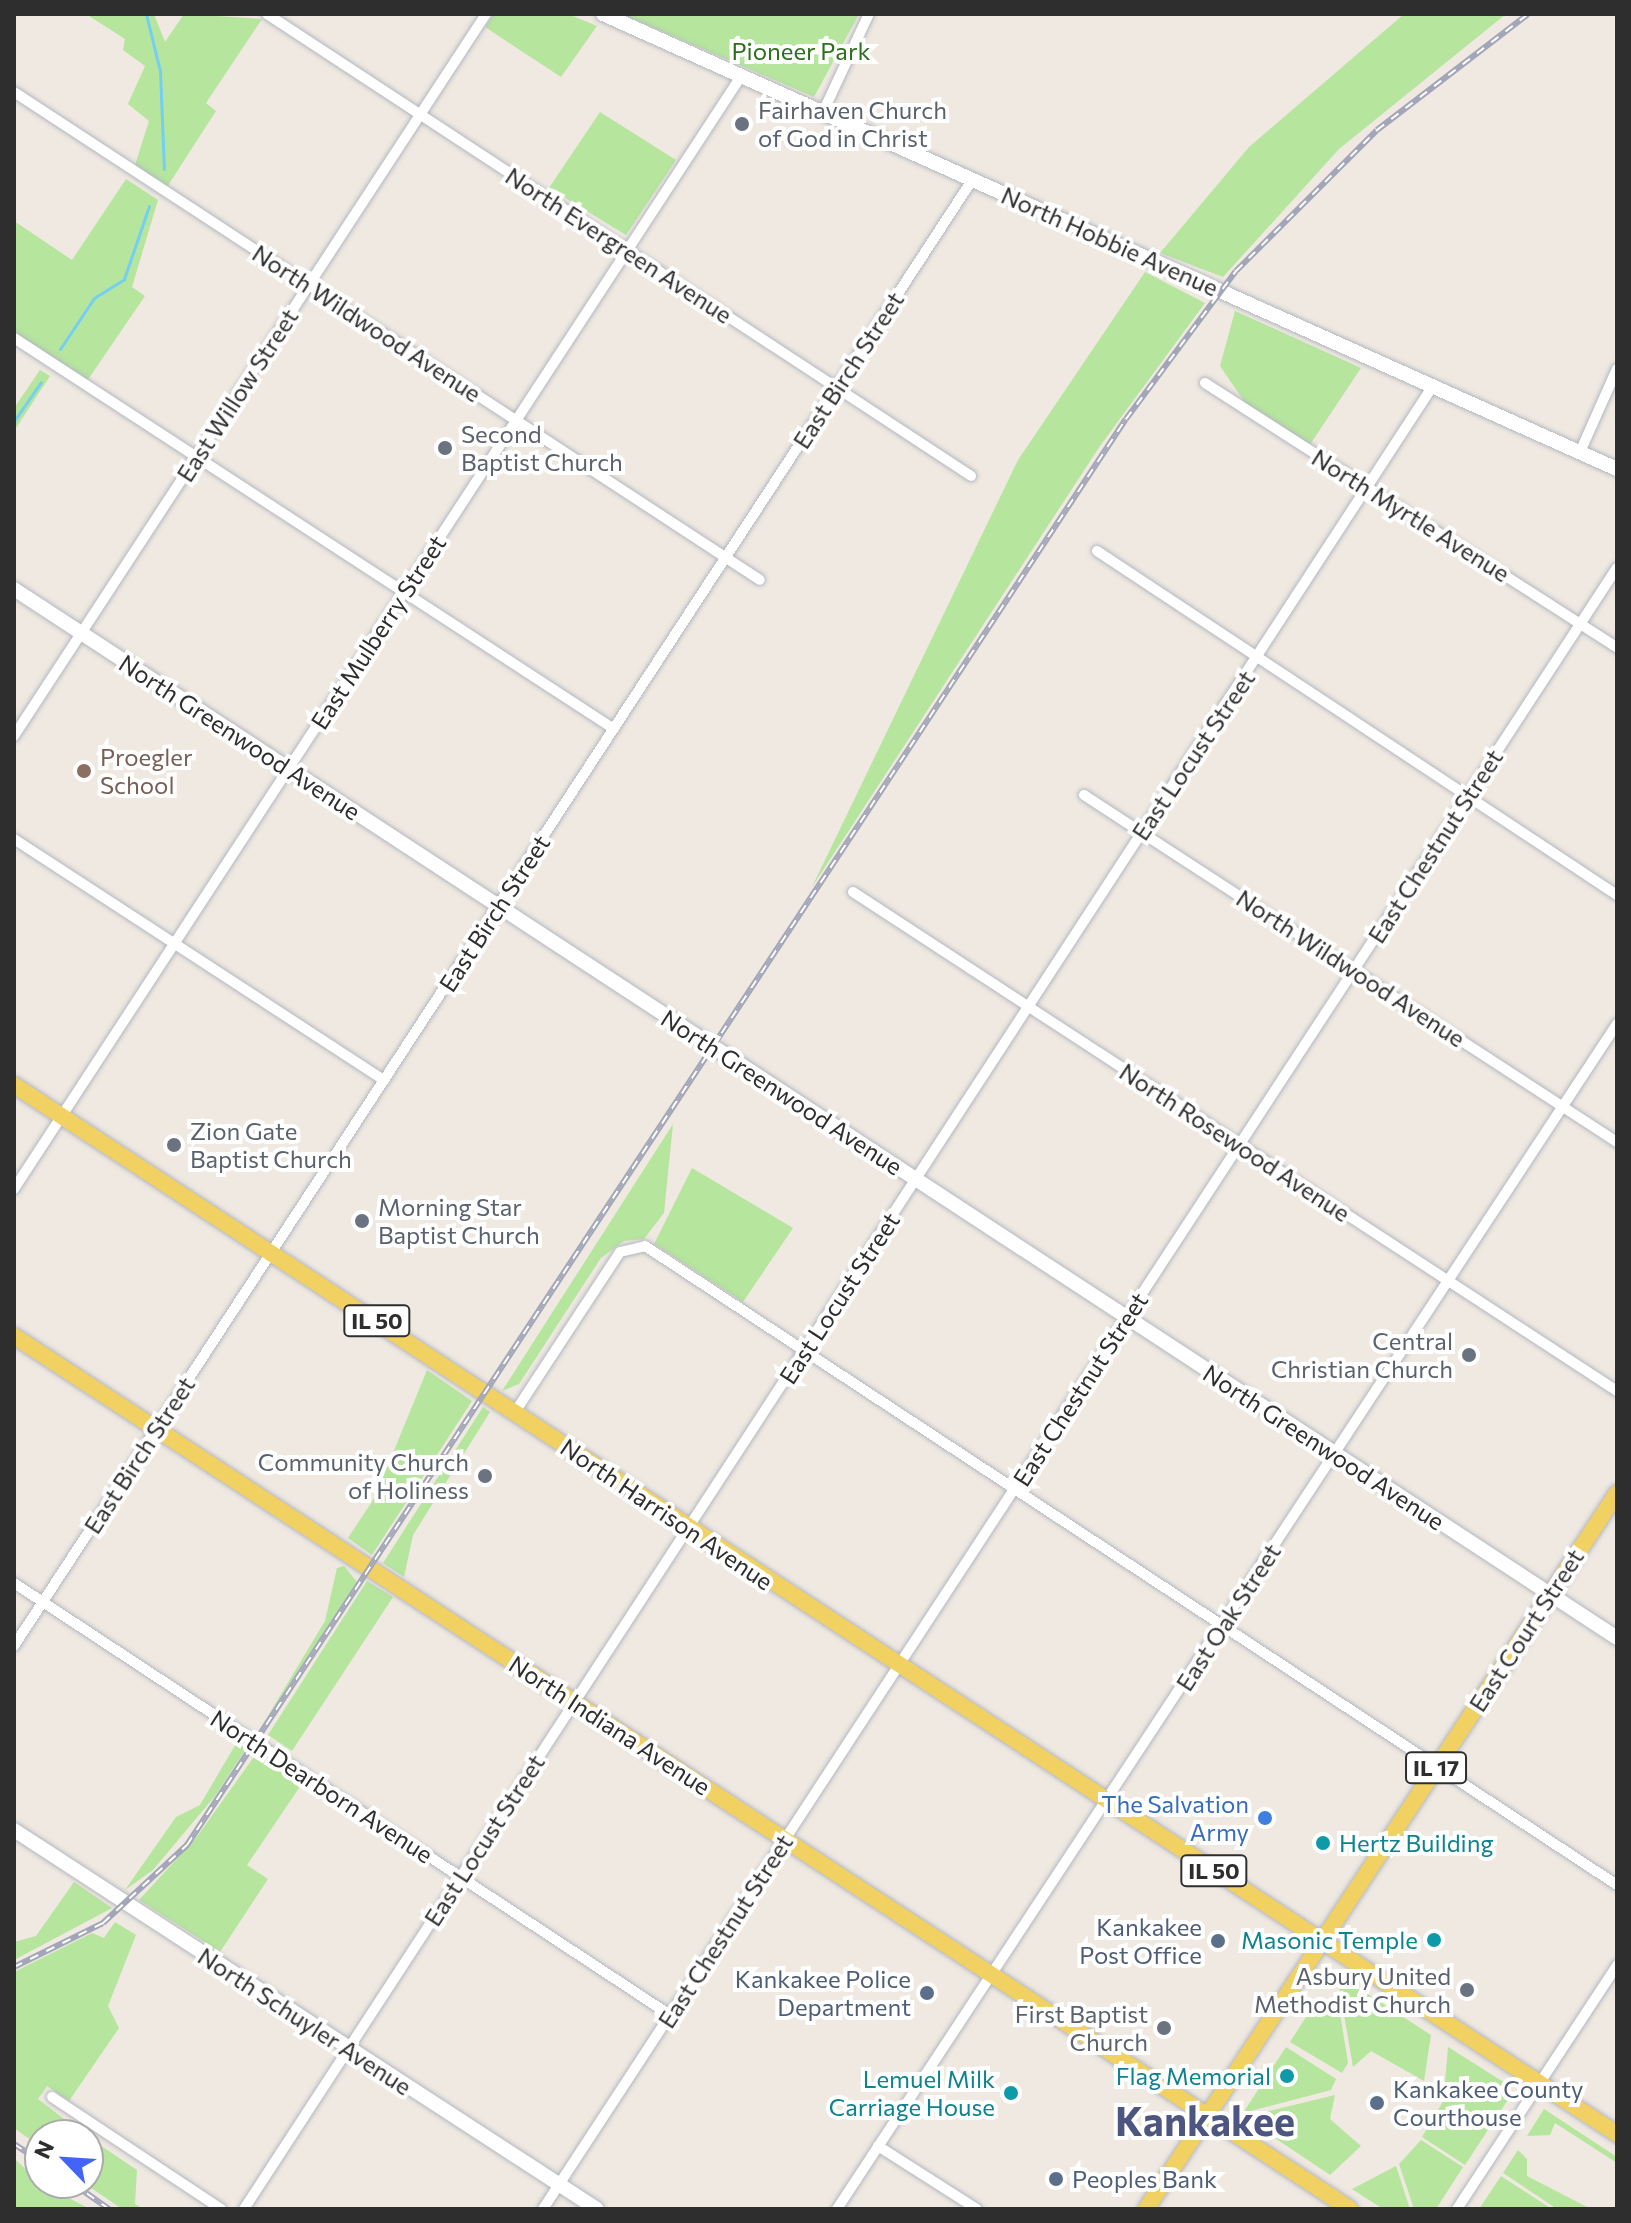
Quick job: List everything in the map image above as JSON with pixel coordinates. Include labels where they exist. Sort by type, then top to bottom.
[{"type":"main road","name":"North Harrison Avenue","points":[[14,1085],[515,1412],[898,1668],[1322,1941]]},
{"type":"main road","name":"North Indiana Avenue","points":[[14,1336],[1350,2209]]},
{"type":"main road","name":"East Court Street","points":[[1146,2209],[1617,1493]]},
{"type":"main road","name":"IL 50","points":[[1322,1941],[1617,2134]]},
{"type":"street","name":"North Evergreen Avenue","points":[[267,14],[971,476]]},
{"type":"street","name":"East Willow Street","points":[[14,736],[486,14]]},
{"type":"street","name":"North Hobbie Avenue","points":[[603,14],[1617,469]]},
{"type":"street","points":[[823,112],[869,14]]},
{"type":"street","name":"East Mulberry Street","points":[[14,1189],[742,75]]},
{"type":"street","name":"North Wildwood Avenue","points":[[14,92],[760,580]]},
{"type":"street","name":"East Birch Street","points":[[14,1646],[973,179]]},
{"type":"street","points":[[14,338],[614,729]]},
{"type":"street","points":[[1580,452],[1617,369]]},
{"type":"street","name":"North Myrtle Avenue","points":[[1205,383],[1617,647]]},
{"type":"street","name":"East Locust Street","points":[[244,2209],[459,1876],[1031,1007],[1141,832],[1370,490],[1433,386]]},
{"type":"street","points":[[1097,551],[1617,895]]},
{"type":"street","name":"East Chestnut Street","points":[[543,2209],[1617,568]]},
{"type":"street","name":"North Greenwood Avenue","points":[[14,589],[1617,1638]]},
{"type":"street","name":"North Wildwood Avenue","points":[[1084,795],[1617,1142]]},
{"type":"street","points":[[14,839],[384,1080]]},
{"type":"street","name":"North Rosewood Avenue","points":[[853,892],[1617,1391]]},
{"type":"street","name":"East Oak Street","points":[[837,2209],[1617,1024]]},
{"type":"street","points":[[515,1412],[620,1252],[635,1245],[1617,1885]]},
{"type":"street","name":"North Dearborn Avenue","points":[[14,1583],[670,2015]]},
{"type":"street","name":"North Schuyler Avenue","points":[[14,1830],[597,2209]]},
{"type":"street","points":[[1457,2209],[1617,1965]]},
{"type":"street","points":[[52,2097],[221,2209]]},
{"type":"street","points":[[878,2146],[977,2209]]},
{"type":"green space","points":[[86,14],[154,14],[165,42],[184,14],[262,19],[206,103],[216,111],[167,187],[135,165],[149,121],[128,104],[145,66],[123,50],[125,39]]},
{"type":"green space","points":[[494,14],[568,14],[597,26],[561,77],[485,27]]},
{"type":"green space","name":"Pioneer Park","points":[[622,14],[859,14],[814,97]]},
{"type":"green space","points":[[1404,14],[1506,14],[1339,149],[1223,277],[1160,253],[1249,147]]},
{"type":"green space","points":[[600,112],[676,160],[626,235],[549,188]]},
{"type":"green space","points":[[126,179],[158,200],[132,287],[145,296],[87,381],[14,333],[14,221],[72,260]]},
{"type":"green space","points":[[1145,272],[1205,303],[1100,446],[812,887],[1018,460]]},
{"type":"green space","points":[[1235,311],[1361,368],[1309,446],[1248,407],[1220,366]]},
{"type":"green space","points":[[40,370],[50,376],[14,431],[14,408]]},
{"type":"green space","points":[[673,1124],[664,1213],[644,1239],[624,1241],[601,1258],[519,1384],[502,1391]]},
{"type":"green space","points":[[692,1168],[793,1228],[743,1302],[654,1244]]},
{"type":"green space","points":[[427,1370],[472,1401],[372,1555],[348,1538],[375,1497]]},
{"type":"green space","points":[[483,1407],[490,1412],[413,1535],[404,1577],[383,1563]]},
{"type":"green space","points":[[344,1566],[357,1582],[263,1724],[325,1621],[337,1568]]},
{"type":"green space","points":[[367,1581],[393,1597],[292,1751],[268,1735]]},
{"type":"green space","points":[[237,1742],[246,1749],[215,1796],[153,1870],[125,1890],[176,1817],[200,1805]]},
{"type":"green space","points":[[256,1754],[301,1785],[247,1865],[268,1879],[220,1952],[139,1900],[196,1838]]},
{"type":"green space","points":[[74,1882],[112,1908],[14,1960],[14,1942],[36,1936]]},
{"type":"green space","points":[[115,1922],[136,1935],[108,2006],[119,2028],[69,2101],[47,2086],[38,2099],[64,2119],[24,2119],[24,2135],[14,2128],[14,1972],[92,1933],[104,1938]]},
{"type":"green space","points":[[1337,1974],[1431,2035],[1424,2081],[1371,2051],[1353,2067]]},
{"type":"green space","points":[[1313,2006],[1326,2013],[1339,2007],[1348,2063],[1342,2073],[1290,2042]]},
{"type":"green space","points":[[1286,2047],[1336,2079],[1331,2090],[1243,2113]]},
{"type":"green space","points":[[1448,2047],[1513,2088],[1444,2094]]},
{"type":"green space","points":[[1513,2092],[1465,2165],[1422,2137],[1445,2098]]},
{"type":"green space","points":[[1335,2095],[1330,2119],[1361,2146],[1330,2175],[1251,2122],[1257,2114]]},
{"type":"green space","points":[[1544,2109],[1617,2157],[1617,2163],[1555,2123],[1550,2135],[1527,2136]]},
{"type":"green space","points":[[1421,2140],[1463,2167],[1436,2209],[1414,2209],[1399,2164]]},
{"type":"green space","points":[[104,2148],[137,2170],[135,2204],[143,2209],[122,2209],[104,2197]]},
{"type":"green space","points":[[1518,2150],[1527,2159],[1527,2176],[1591,2209],[1557,2209],[1503,2173]]},
{"type":"green space","points":[[14,2158],[24,2168],[24,2199],[71,2199],[90,2209],[14,2209]]},
{"type":"green space","points":[[1396,2166],[1410,2209],[1383,2209],[1352,2189]]},
{"type":"green space","points":[[1501,2176],[1552,2209],[1479,2209]]},
{"type":"waterway","points":[[146,14],[160,71],[164,169]]},
{"type":"waterway","points":[[60,349],[94,298],[124,279],[149,206]]},
{"type":"waterway","points":[[14,421],[41,382]]},
{"type":"railway","points":[[14,1967],[103,1923],[187,1845],[1126,419],[1236,271],[1377,130],[1528,14]]},
{"type":"railway","points":[[14,2144],[24,2151]]},
{"type":"railway","points":[[95,2199],[109,2209]]},
{"type":"place","name":"Fairhaven Church of God in Christ","points":[[742,124]]},
{"type":"place","name":"Second Baptist Church","points":[[445,448]]},
{"type":"place","name":"Proegler School","points":[[84,771]]},
{"type":"place","name":"Zion Gate Baptist Church","points":[[174,1145]]},
{"type":"place","name":"Morning Star Baptist Church","points":[[362,1221]]},
{"type":"place","name":"Central Christian Church","points":[[1469,1355]]},
{"type":"place","name":"Community Church of Holiness","points":[[485,1476]]},
{"type":"place","name":"The Salvation Army","points":[[1265,1818]]},
{"type":"place","name":"Hertz Building","points":[[1323,1843]]},
{"type":"place","name":"Masonic Temple","points":[[1434,1940]]},
{"type":"place","name":"Kankakee Post Office","points":[[1218,1941]]},
{"type":"place","name":"Asbury United Methodist Church","points":[[1467,1990]]},
{"type":"place","name":"Kankakee Police Department","points":[[927,1993]]},
{"type":"place","name":"First Baptist Church","points":[[1164,2028]]},
{"type":"place","name":"Flag Memorial","points":[[1287,2076]]},
{"type":"place","name":"Lemuel Milk Carriage House","points":[[1011,2093]]},
{"type":"place","name":"Kankakee County Courthouse","points":[[1377,2103]]},
{"type":"place","name":"Peoples Bank","points":[[1056,2179]]},
{"type":"district","name":"Kankakee","points":[[1205,2120]]}]
